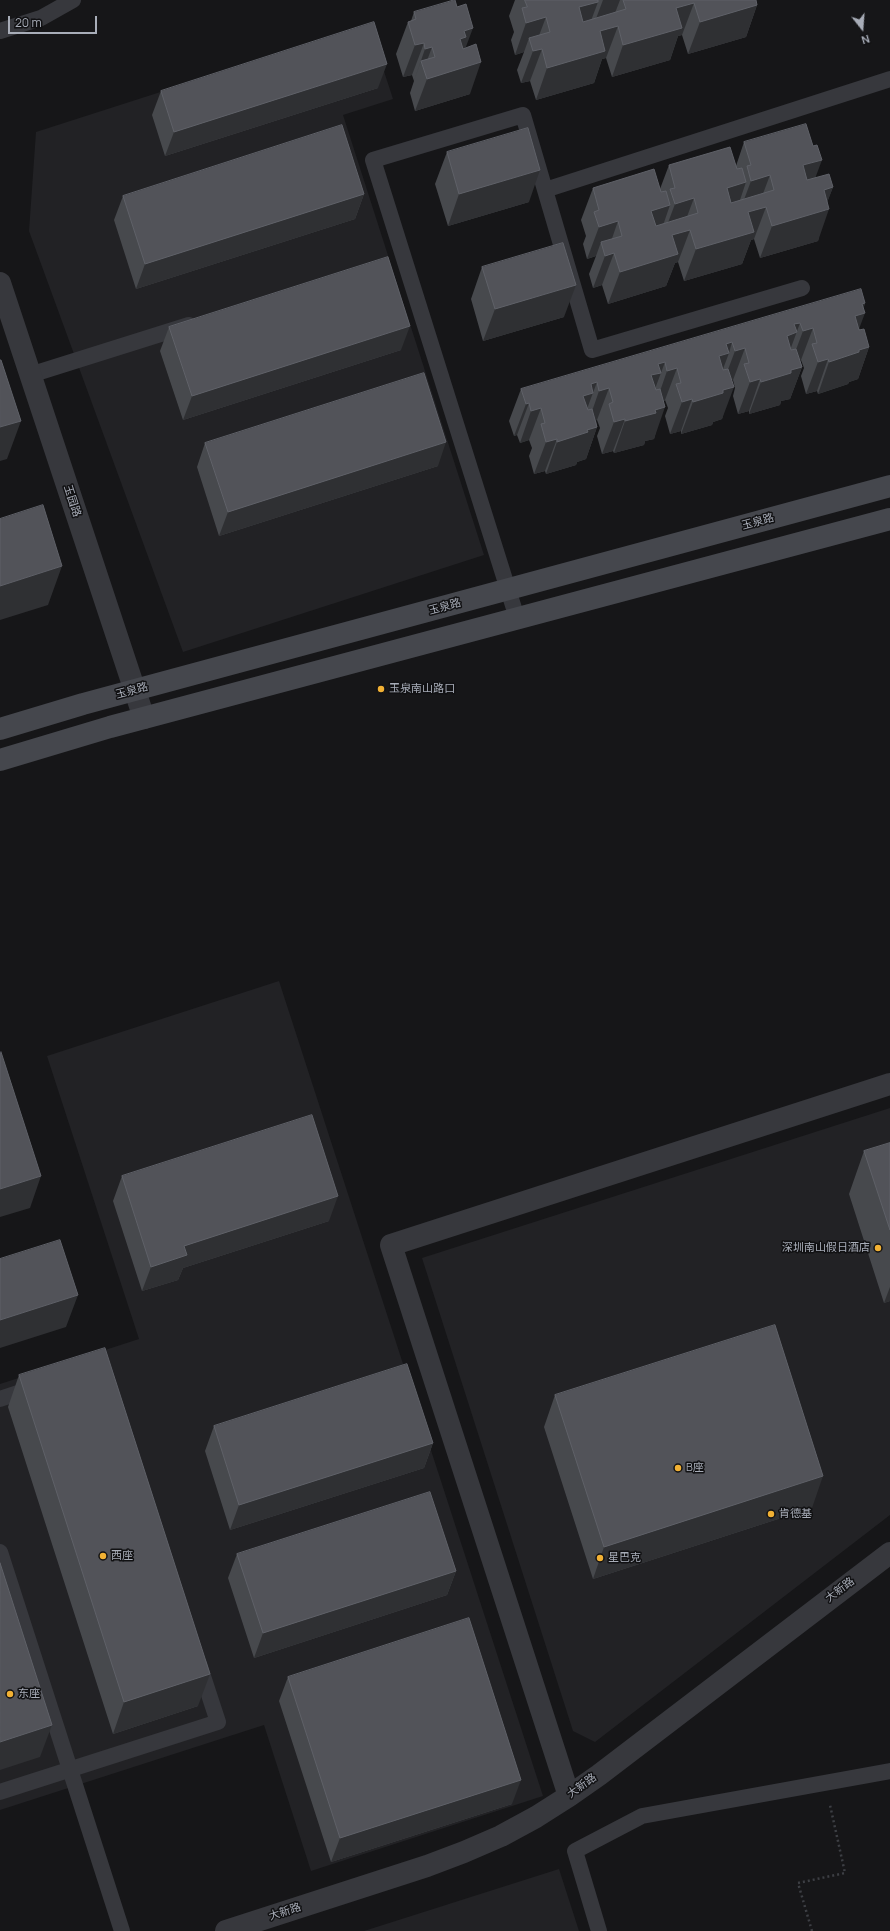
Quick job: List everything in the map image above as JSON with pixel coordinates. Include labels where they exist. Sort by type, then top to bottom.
[{"type":"street","name":"玉园路","points":[[0,283],[144,718]]},
{"type":"street","name":"玉泉路","points":[[0,729],[890,486]]},
{"type":"street","points":[[0,760],[144,718],[890,519]]},
{"type":"street","points":[[569,1796],[391,1245],[890,1084]]},
{"type":"street","name":"大新路","points":[[226,1931],[428,1866],[501,1836],[569,1796],[890,1553]]},
{"type":"lane","points":[[0,31],[41,18],[73,0]]},
{"type":"lane","points":[[544,190],[890,78]]},
{"type":"lane","points":[[518,618],[373,160],[523,115],[592,350],[802,288]]},
{"type":"lane","points":[[388,261],[404,256]]},
{"type":"lane","points":[[30,375],[206,319]]},
{"type":"lane","points":[[0,1399],[44,1384]]},
{"type":"lane","points":[[0,1552],[122,1931]]},
{"type":"lane","points":[[0,1792],[218,1722],[195,1651]]},
{"type":"lane","points":[[598,1931],[575,1851],[642,1816],[890,1771]]},
{"type":"path","points":[[812,1931],[798,1884],[845,1873],[825,1783]]},
{"type":"shaded area","points":[[369,25],[393,99],[343,115],[484,555],[183,652],[29,231],[36,132]]},
{"type":"shaded area","points":[[279,981],[543,1796],[311,1871],[264,1725],[0,1810],[0,1384],[139,1339],[47,1056]]},
{"type":"shaded area","points":[[890,1108],[890,1515],[595,1742],[573,1731],[422,1258]]},
{"type":"shaded area","points":[[559,1869],[579,1931],[364,1931]]},
{"type":"building","points":[[455,0],[457,7],[466,4],[473,28],[464,31],[466,37],[460,39],[463,49],[476,44],[481,62],[427,79],[421,61],[435,57],[432,47],[425,49],[424,43],[415,45],[408,22],[416,19],[414,12]]},
{"type":"building","points":[[525,0],[598,0],[598,2],[579,7],[583,22],[626,9],[623,0],[756,0],[757,5],[700,22],[694,3],[676,8],[682,28],[623,45],[618,26],[600,31],[605,51],[547,68],[542,49],[533,51],[529,38],[550,32],[546,17],[526,23],[522,8],[527,7]]},
{"type":"building","points":[[374,22],[387,64],[174,132],[161,91]]},
{"type":"building","points":[[806,124],[813,146],[817,145],[822,160],[803,165],[807,180],[829,174],[833,187],[824,190],[829,209],[772,226],[766,207],[748,212],[754,232],[696,249],[690,230],[672,235],[678,254],[620,272],[614,253],[605,256],[601,242],[622,236],[618,221],[599,227],[594,212],[599,210],[593,188],[654,169],[661,192],[666,191],[670,205],[651,211],[656,226],[698,213],[694,198],[675,204],[670,189],[675,188],[669,165],[730,147],[737,169],[742,168],[746,182],[727,188],[731,203],[774,190],[770,175],[751,181],[747,166],[751,165],[744,142]]},
{"type":"building","points":[[342,125],[364,194],[145,264],[123,196]]},
{"type":"building","points":[[528,128],[540,170],[459,194],[447,152]]},
{"type":"building","points":[[563,243],[576,285],[495,309],[482,267]]},
{"type":"building","points":[[388,257],[410,326],[192,396],[169,327]]},
{"type":"building","points":[[861,289],[865,303],[862,304],[865,313],[855,316],[859,330],[864,329],[869,347],[829,362],[828,359],[818,362],[812,344],[817,343],[813,328],[803,331],[800,323],[794,324],[797,332],[787,336],[791,350],[796,349],[802,367],[791,370],[791,373],[761,382],[760,379],[750,382],[744,364],[749,363],[745,348],[735,351],[732,342],[726,344],[729,353],[719,356],[723,370],[728,369],[734,387],[723,390],[723,393],[693,402],[692,399],[682,402],[676,384],[681,383],[677,368],[667,371],[665,362],[658,364],[661,373],[651,375],[656,390],[660,389],[665,407],[655,410],[656,413],[625,421],[625,419],[614,422],[609,404],[613,402],[609,388],[599,391],[597,382],[591,384],[593,393],[583,396],[588,410],[592,409],[597,427],[587,430],[588,432],[557,442],[557,439],[546,442],[541,424],[545,423],[541,408],[531,411],[529,403],[526,404],[521,389]]},
{"type":"building","points":[[0,360],[21,421],[0,427]]},
{"type":"building","points":[[424,373],[446,442],[228,512],[205,443]]},
{"type":"building","points":[[43,505],[62,566],[0,586],[0,519]]},
{"type":"building","points":[[1,1052],[41,1176],[0,1189],[0,1053]]},
{"type":"building","points":[[312,1115],[338,1196],[184,1246],[187,1255],[151,1267],[122,1176]]},
{"type":"building","points":[[890,1143],[890,1230],[864,1151]]},
{"type":"building","points":[[60,1240],[78,1295],[0,1320],[0,1259]]},
{"type":"building","name":"B座","points":[[775,1325],[823,1476],[604,1547],[555,1395]]},
{"type":"building","name":"西座","points":[[105,1348],[210,1674],[124,1702],[19,1375]]},
{"type":"building","points":[[407,1364],[433,1443],[239,1505],[214,1426]]},
{"type":"building","points":[[430,1492],[456,1571],[263,1633],[237,1554]]},
{"type":"building","points":[[0,1563],[52,1725],[0,1742]]},
{"type":"building","points":[[469,1618],[521,1780],[340,1838],[288,1677]]},
{"type":"place","name":"玉泉南山路口","points":[[381,689]]},
{"type":"place","name":"深圳南山假日酒店","points":[[878,1248]]},
{"type":"place","name":"B座","points":[[678,1468]]},
{"type":"place","name":"肯德基","points":[[771,1514]]},
{"type":"place","name":"西座","points":[[103,1556]]},
{"type":"place","name":"星巴克","points":[[600,1558]]},
{"type":"place","name":"东座","points":[[10,1694]]}]
